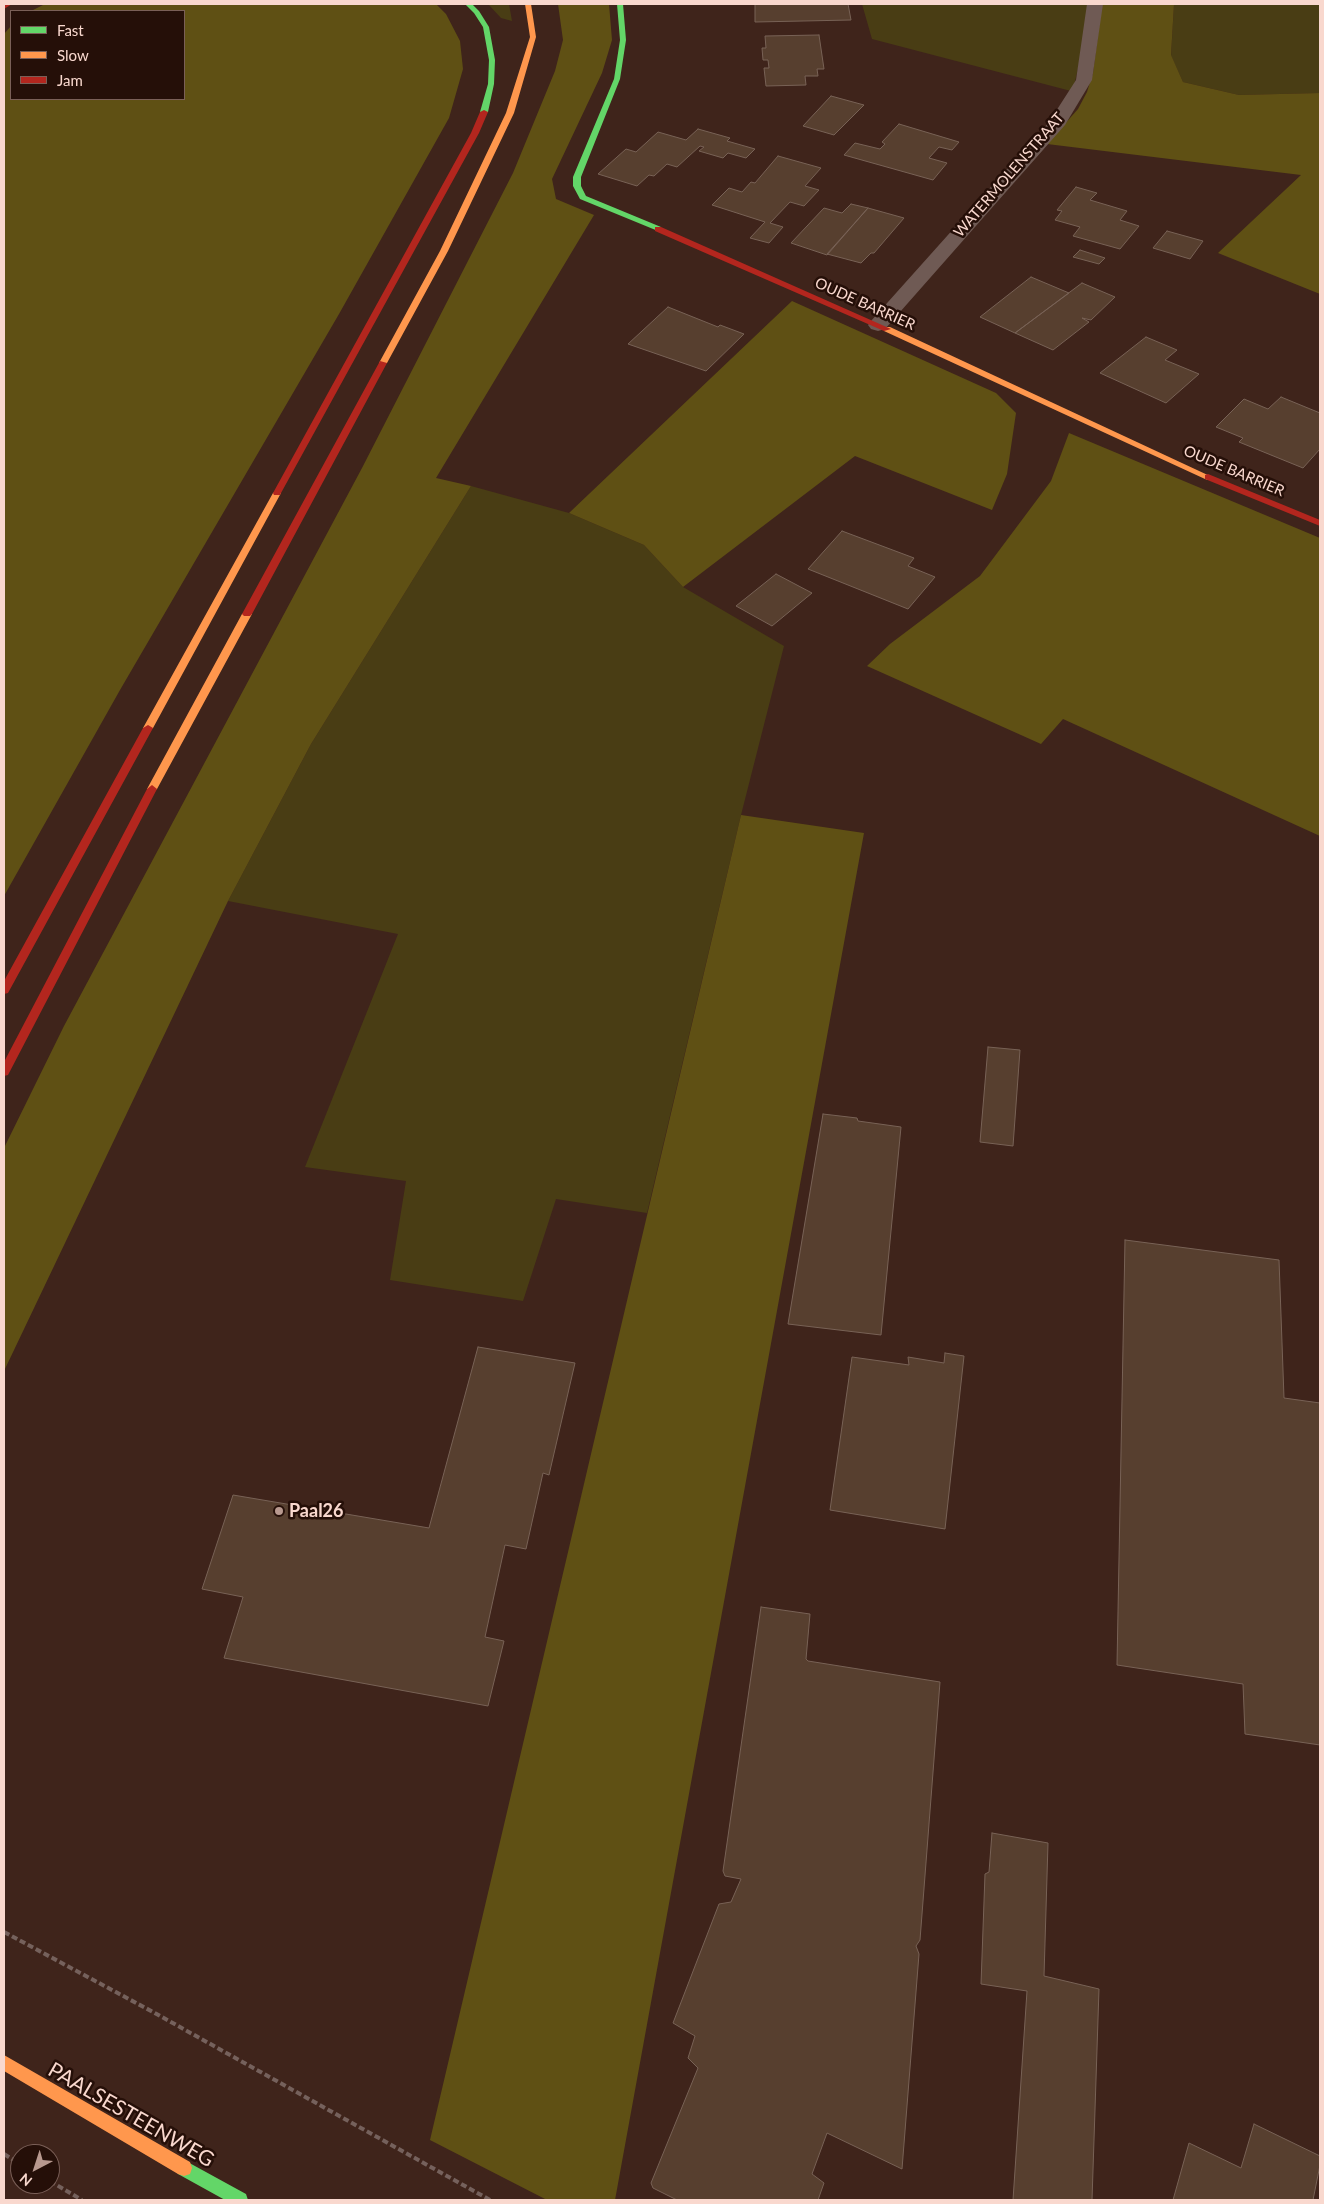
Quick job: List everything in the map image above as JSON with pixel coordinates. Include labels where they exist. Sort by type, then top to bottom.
[{"type":"main road","points":[[4,7],[9,4]]},
{"type":"main road","points":[[4,990],[475,133],[486,108],[491,84],[492,60],[486,27],[477,12],[468,4]]},
{"type":"main road","points":[[4,1072],[164,766],[444,251],[510,113],[533,37],[528,4]]},
{"type":"main road","name":"OUDE BARRIER","points":[[620,4],[624,40],[617,79],[577,177],[577,186],[583,197],[878,326],[1185,468],[1320,523]]},
{"type":"main road","name":"PAALSESTEENWEG","points":[[4,2063],[240,2200]]},
{"type":"street","name":"WATERMOLENSTRAAT","points":[[878,326],[1015,169],[1056,125],[1084,80],[1095,4]]},
{"type":"path","points":[[4,1932],[153,2012],[490,2200]]},
{"type":"path","points":[[60,2187],[82,2200]]},
{"type":"shaded area","points":[[45,4],[436,4],[446,14],[460,41],[463,69],[449,118],[339,314],[120,690],[4,896],[4,34],[10,27],[10,100],[185,100],[185,10],[33,10]]},
{"type":"shaded area","points":[[488,4],[509,4],[512,21],[501,18]]},
{"type":"shaded area","points":[[558,4],[609,4],[612,40],[602,73],[552,179],[556,199],[594,215],[436,478],[471,486],[311,744],[228,901],[4,1371],[4,1148],[64,1026],[362,468],[513,173],[555,71],[563,40]]},
{"type":"shaded area","points":[[862,4],[1088,4],[1081,55],[1074,86],[1071,91],[872,39]]},
{"type":"shaded area","points":[[1102,4],[1174,4],[1171,55],[1183,82],[1239,95],[1320,93],[1320,294],[1218,253],[1301,175],[1047,144],[1078,109],[1087,92],[1093,73]]},
{"type":"shaded area","points":[[1174,4],[1320,4],[1320,93],[1239,95],[1183,82],[1171,56]]},
{"type":"shaded area","points":[[792,301],[996,393],[1016,413],[1007,474],[992,510],[855,456],[683,587],[644,545],[569,513]]},
{"type":"shaded area","points":[[1069,433],[1320,538],[1320,836],[1063,719],[1041,744],[867,666],[890,644],[980,576],[1051,481]]},
{"type":"shaded area","points":[[471,486],[569,513],[644,545],[683,587],[784,646],[741,815],[647,1213],[556,1199],[523,1301],[390,1280],[406,1181],[305,1167],[398,934],[228,901],[311,744]]},
{"type":"shaded area","points":[[741,815],[864,833],[615,2200],[547,2200],[430,2140]]},
{"type":"building","points":[[755,4],[848,4],[851,20],[755,22]]},
{"type":"building","points":[[819,35],[824,69],[817,69],[818,76],[805,76],[806,85],[766,86],[764,68],[769,68],[768,60],[763,60],[762,48],[766,48],[765,36]]},
{"type":"building","points":[[831,96],[864,105],[834,135],[803,126]]},
{"type":"building","points":[[899,124],[959,142],[952,150],[939,147],[929,158],[947,163],[933,180],[844,155],[855,143],[880,149],[885,144],[882,142]]},
{"type":"building","points":[[698,129],[730,138],[727,141],[755,149],[746,158],[728,153],[723,158],[699,151],[704,147],[700,146],[677,167],[667,164],[654,176],[649,175],[637,186],[598,174],[626,149],[636,152],[658,132],[686,140]]},
{"type":"building","points":[[778,156],[821,168],[805,186],[819,190],[804,206],[790,202],[770,223],[783,227],[769,243],[750,238],[765,222],[712,205],[729,188],[742,192],[751,182],[755,183]]},
{"type":"building","points":[[1076,187],[1097,193],[1090,200],[1127,211],[1120,220],[1139,226],[1120,249],[1073,236],[1080,227],[1055,220],[1062,211],[1057,210]]},
{"type":"building","points":[[851,204],[868,208],[827,255],[791,243],[824,208],[842,213]]},
{"type":"building","points":[[868,208],[904,218],[874,253],[871,253],[861,263],[827,254]]},
{"type":"building","points":[[1167,231],[1203,241],[1190,259],[1153,248]]},
{"type":"building","points":[[1080,250],[1105,258],[1099,264],[1073,257]]},
{"type":"building","points":[[1031,277],[1069,293],[1015,333],[980,317]]},
{"type":"building","points":[[1082,283],[1115,297],[1091,320],[1082,318],[1089,322],[1053,350],[1015,333]]},
{"type":"building","points":[[668,307],[718,327],[720,325],[744,334],[706,371],[628,344]]},
{"type":"building","points":[[1146,337],[1177,350],[1165,360],[1199,374],[1166,403],[1100,373]]},
{"type":"building","points":[[1281,397],[1320,413],[1320,449],[1303,468],[1239,442],[1243,438],[1216,427],[1244,399],[1268,409]]},
{"type":"building","points":[[842,531],[914,558],[908,566],[935,577],[908,609],[808,569]]},
{"type":"building","points":[[776,574],[812,593],[772,626],[736,606]]},
{"type":"building","points":[[988,1047],[1020,1050],[1013,1146],[980,1142]]},
{"type":"building","points":[[823,1114],[857,1118],[858,1121],[901,1127],[881,1335],[788,1324]]},
{"type":"building","points":[[1125,1240],[1279,1260],[1284,1398],[1320,1403],[1320,1745],[1245,1734],[1243,1684],[1117,1665]]},
{"type":"building","name":"Paal26","points":[[478,1347],[575,1363],[549,1475],[543,1473],[526,1549],[505,1545],[485,1637],[504,1641],[488,1706],[224,1658],[243,1597],[202,1589],[233,1495],[429,1528]]},
{"type":"building","points":[[945,1353],[964,1356],[945,1529],[830,1510],[852,1357],[909,1365],[908,1357],[944,1363]]},
{"type":"building","points":[[761,1607],[810,1614],[806,1659],[808,1661],[940,1682],[920,1940],[916,1946],[919,1954],[902,2169],[827,2133],[812,2174],[824,2183],[818,2200],[677,2200],[653,2188],[651,2183],[698,2068],[688,2058],[695,2036],[673,2023],[719,1904],[731,1902],[741,1879],[725,1876],[723,1871]]},
{"type":"building","points":[[992,1833],[1048,1843],[1044,1976],[1099,1989],[1092,2200],[1013,2200],[1027,1991],[981,1984],[985,1874],[989,1872]]},
{"type":"building","points":[[1254,2124],[1320,2156],[1313,2200],[1173,2200],[1189,2143],[1241,2168]]},
{"type":"traffic: fast","points":[[468,4],[477,12],[486,27],[492,60],[491,84],[484,112]]},
{"type":"traffic: fast","points":[[620,4],[623,40],[617,79],[577,177],[577,186],[583,197],[658,229]]},
{"type":"traffic: fast","points":[[184,2168],[240,2200]]},
{"type":"traffic: slow","points":[[383,363],[444,251],[510,113],[533,37],[528,4]]},
{"type":"traffic: slow","points":[[887,329],[1208,477]]},
{"type":"traffic: slow","points":[[148,728],[277,493]]},
{"type":"traffic: slow","points":[[152,789],[247,614]]},
{"type":"traffic: slow","points":[[4,2063],[184,2168]]},
{"type":"traffic: jam","points":[[4,7],[9,4]]},
{"type":"traffic: jam","points":[[277,493],[475,133],[484,112]]},
{"type":"traffic: jam","points":[[658,229],[887,329]]},
{"type":"traffic: jam","points":[[247,614],[383,363]]},
{"type":"traffic: jam","points":[[1208,477],[1320,523]]},
{"type":"traffic: jam","points":[[4,990],[148,728]]},
{"type":"traffic: jam","points":[[4,1072],[152,789]]},
{"type":"place","name":"Paal26","points":[[279,1511]]}]
